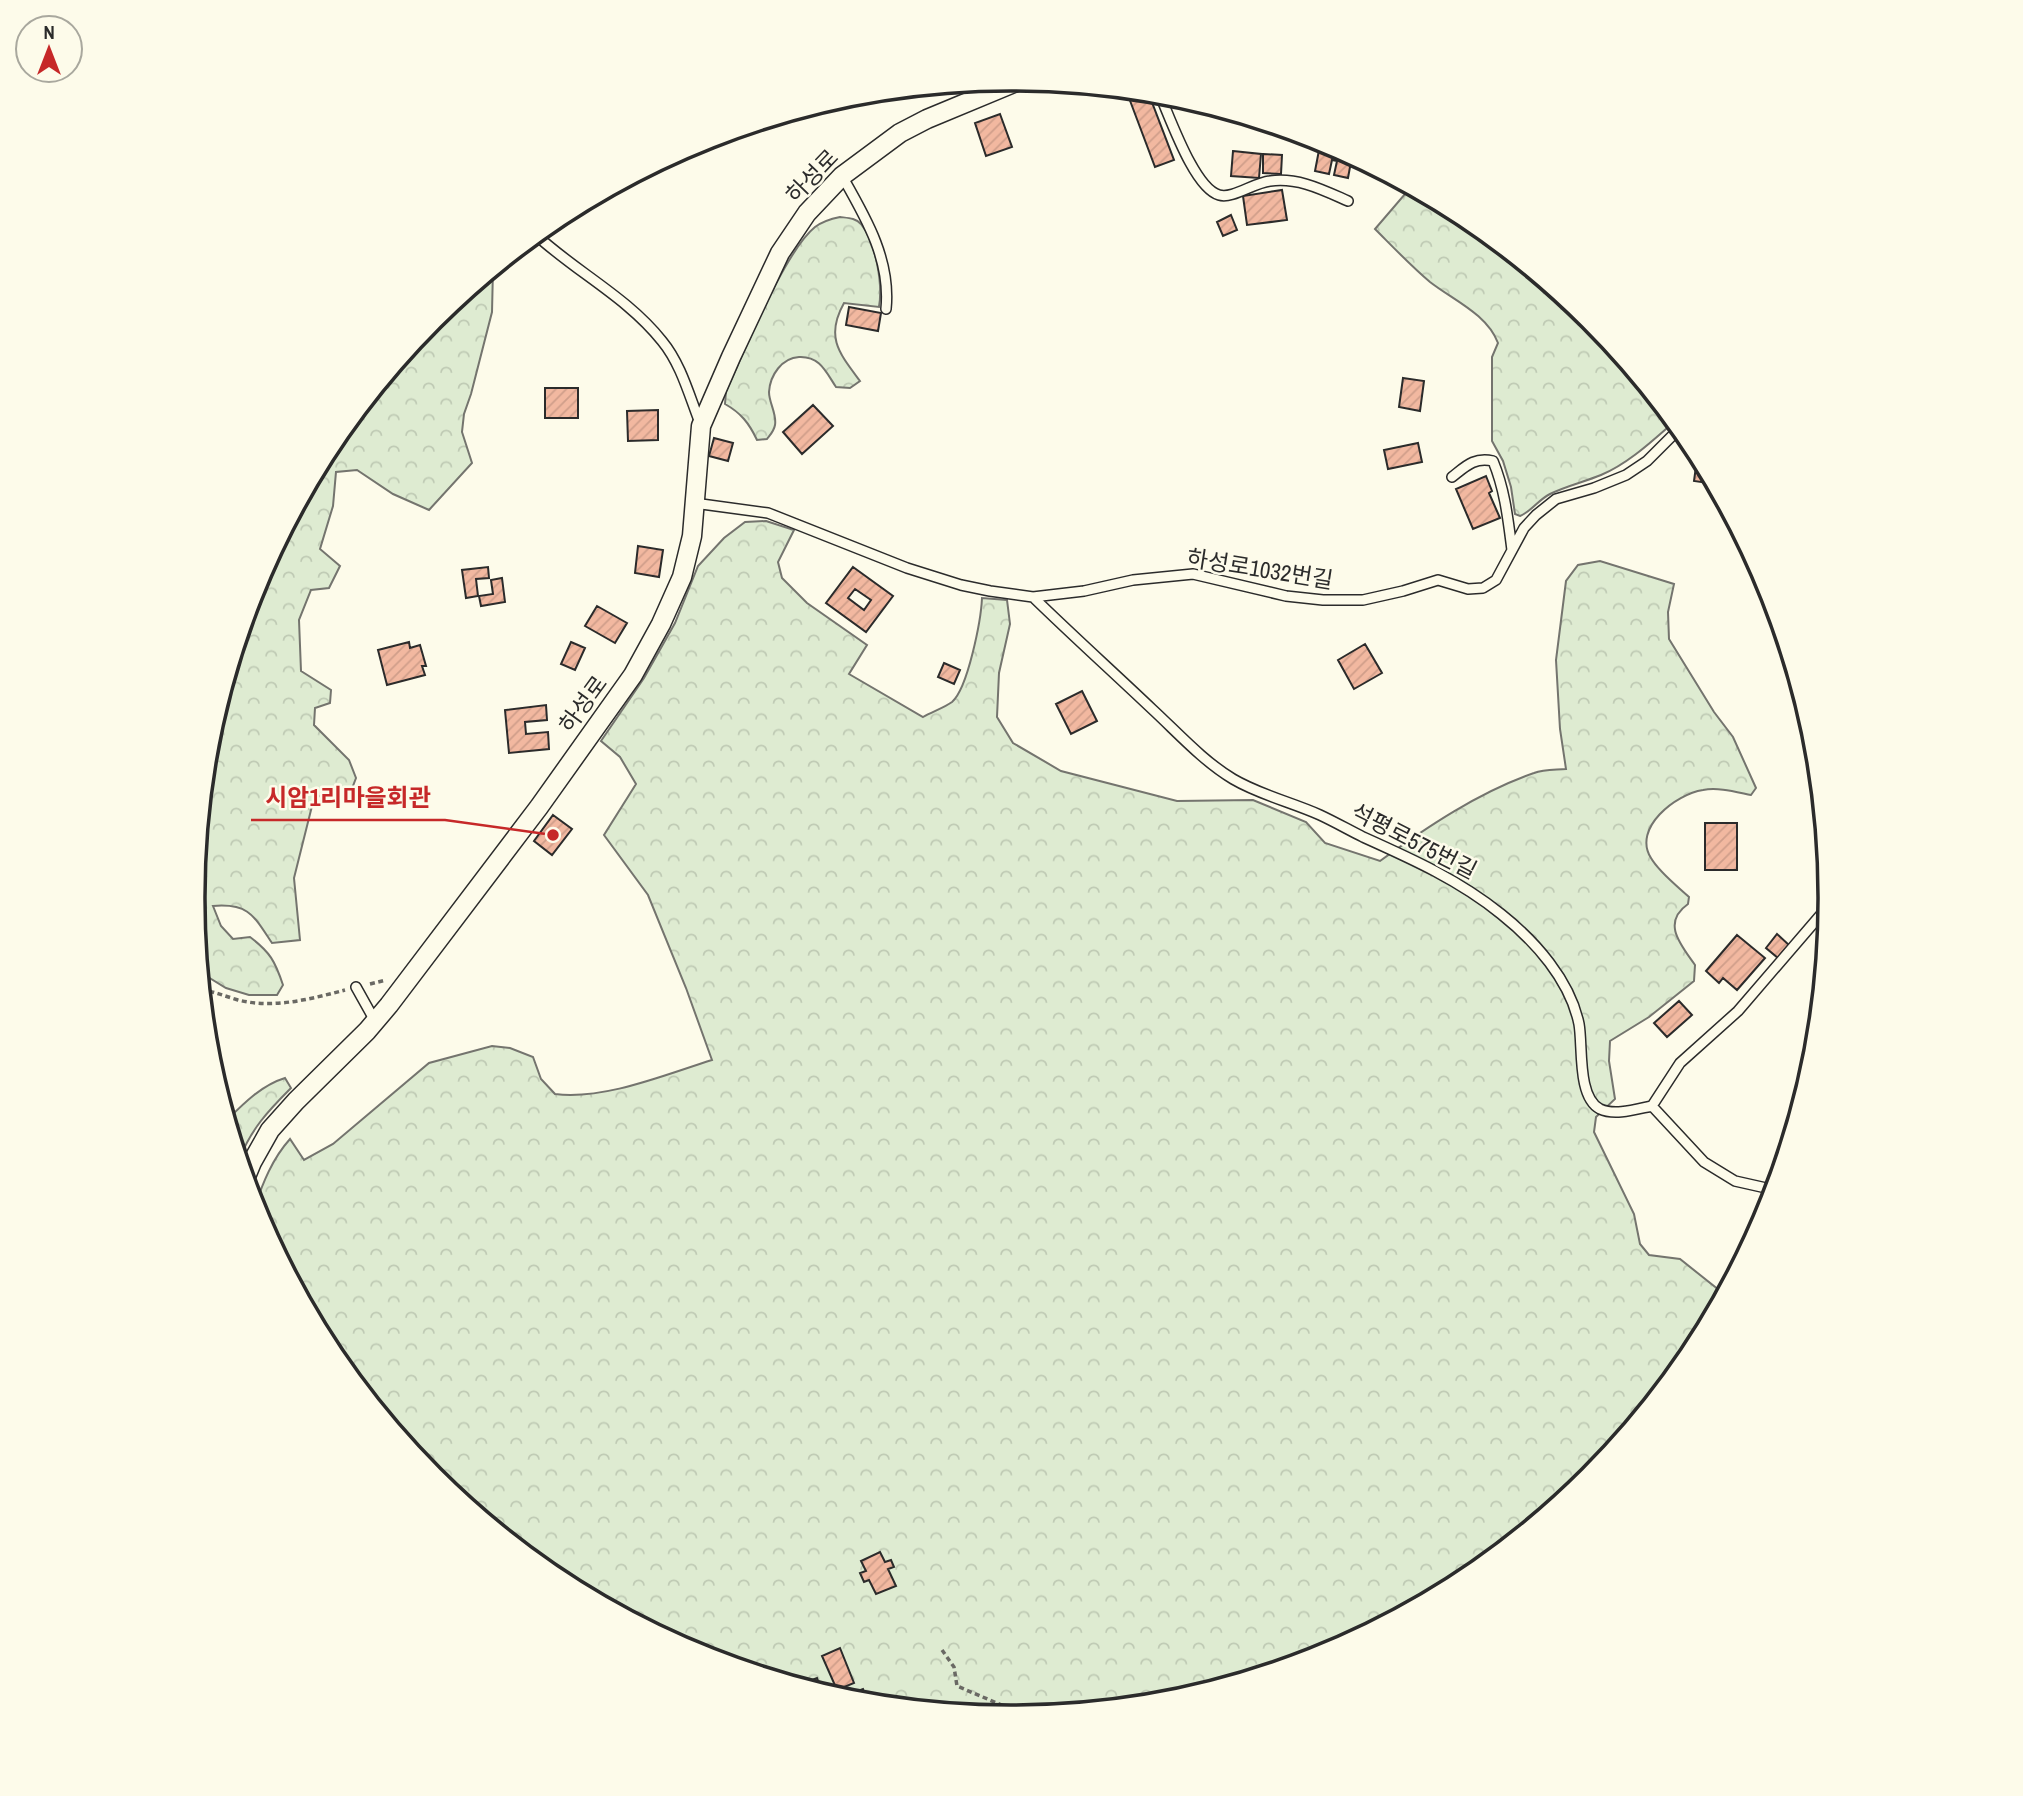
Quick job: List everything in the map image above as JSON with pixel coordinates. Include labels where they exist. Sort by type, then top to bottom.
[{"type":"street","name":"하성로","points":[[250,1166],[270,1130],[375,1021],[415,972],[480,882],[539,807],[633,675],[661,624],[682,576],[692,536],[701,426],[780,253],[807,213],[842,176],[900,133],[993,92]]},
{"type":"lane","points":[[1165,106],[1190,165],[1207,188],[1218,195],[1230,196],[1262,182],[1293,180],[1348,201]]},
{"type":"lane","points":[[842,176],[866,219],[880,252],[886,271],[886,309]]},
{"type":"lane","name":"하성로","points":[[543,241],[572,266],[625,303],[664,342],[683,378],[701,426]]},
{"type":"lane","name":"하성로1032번길","points":[[694,503],[768,513],[908,568],[961,585],[1033,597],[1084,591],[1133,580],[1193,574],[1286,596],[1363,600],[1438,580],[1468,589],[1483,588],[1496,580],[1524,528],[1536,514],[1556,499],[1626,475],[1672,436]]},
{"type":"lane","points":[[1452,477],[1473,460],[1482,458],[1493,461],[1504,495],[1512,550]]},
{"type":"lane","name":"석평로575번길","points":[[1033,597],[1177,733],[1231,778],[1254,790],[1320,815],[1446,875],[1477,894],[1510,921],[1538,949],[1559,977],[1573,1004],[1590,1100],[1601,1109],[1619,1112],[1652,1107]]},
{"type":"lane","points":[[1764,1188],[1735,1181],[1704,1162],[1652,1107],[1680,1063],[1738,1011],[1818,918]]},
{"type":"lane","points":[[356,987],[375,1021]]},
{"type":"path","points":[[210,992],[240,1000],[266,1003],[302,1001],[415,972]]},
{"type":"path","points":[[942,1650],[954,1667],[957,1686],[1000,1705]]},
{"type":"green space","points":[[1405,194],[1460,227],[1544,291],[1582,327],[1618,366],[1667,428],[1640,451],[1611,470],[1550,494],[1520,516],[1515,514],[1503,461],[1492,441],[1492,357],[1498,343],[1478,316],[1430,282],[1375,229]]},
{"type":"green space","points":[[840,217],[854,219],[861,224],[871,242],[879,276],[879,307],[844,303],[836,326],[837,344],[860,381],[850,388],[836,387],[822,366],[812,359],[799,357],[787,360],[774,374],[770,386],[774,429],[767,439],[757,440],[744,419],[725,404],[726,391],[766,303],[791,257],[815,227]]},
{"type":"green space","points":[[493,280],[492,312],[464,414],[462,432],[472,463],[429,510],[393,494],[357,470],[336,472],[333,506],[320,549],[340,566],[329,588],[311,590],[299,620],[301,671],[331,690],[330,703],[315,708],[314,725],[349,760],[356,778],[351,791],[332,792],[314,798],[294,878],[300,940],[272,943],[255,919],[243,909],[213,906],[221,926],[233,939],[250,937],[267,952],[283,985],[277,995],[249,995],[226,988],[209,977],[206,845],[220,741],[247,639],[288,541],[341,450],[371,407],[405,366],[441,327]]},
{"type":"green space","points":[[766,521],[794,530],[778,562],[782,578],[807,603],[867,645],[849,674],[923,717],[949,704],[958,694],[973,653],[982,598],[1007,600],[1010,624],[999,673],[997,717],[1013,743],[1061,771],[1177,801],[1253,800],[1306,822],[1325,843],[1380,861],[1435,823],[1493,790],[1538,772],[1566,769],[1560,729],[1556,660],[1566,581],[1578,565],[1600,561],[1674,584],[1668,612],[1669,639],[1714,712],[1733,737],[1756,788],[1751,795],[1715,789],[1692,793],[1670,805],[1652,824],[1647,835],[1651,858],[1689,897],[1688,904],[1676,919],[1675,926],[1680,942],[1695,965],[1694,981],[1649,1017],[1610,1041],[1609,1061],[1615,1099],[1596,1117],[1594,1132],[1634,1214],[1640,1244],[1649,1255],[1680,1259],[1717,1289],[1652,1389],[1618,1430],[1544,1505],[1460,1569],[1415,1597],[1320,1644],[1220,1678],[1169,1689],[1117,1698],[1012,1705],[906,1698],[854,1689],[803,1678],[703,1644],[608,1597],[563,1569],[479,1505],[441,1469],[371,1389],[341,1346],[288,1255],[260,1192],[273,1163],[290,1139],[304,1160],[333,1144],[429,1063],[492,1046],[510,1048],[533,1057],[541,1079],[555,1094],[574,1095],[614,1090],[712,1060],[648,895],[604,835],[636,784],[620,757],[601,741],[644,678],[675,623],[698,566],[724,538],[745,522]]},
{"type":"green space","points":[[285,1078],[291,1088],[261,1121],[244,1149],[234,1113],[261,1090]]},
{"type":"building","points":[[1130,100],[1153,104],[1174,160],[1155,167]]},
{"type":"building","points":[[1000,114],[1012,147],[986,156],[975,123]]},
{"type":"building","points":[[1233,151],[1261,154],[1259,178],[1231,176]]},
{"type":"building","points":[[1319,152],[1350,166],[1348,178],[1334,175],[1337,161],[1332,160],[1329,174],[1315,171]]},
{"type":"building","points":[[1263,154],[1282,155],[1281,174],[1263,173]]},
{"type":"building","points":[[1282,190],[1287,220],[1247,225],[1243,196]]},
{"type":"building","points":[[1231,215],[1237,230],[1223,236],[1217,222]]},
{"type":"building","points":[[849,307],[881,313],[878,331],[846,325]]},
{"type":"building","points":[[1403,378],[1424,381],[1420,411],[1399,407]]},
{"type":"building","points":[[545,388],[578,388],[578,418],[545,418]]},
{"type":"building","points":[[813,405],[833,426],[802,454],[783,432]]},
{"type":"building","points":[[658,410],[658,440],[628,441],[627,411]]},
{"type":"building","points":[[714,438],[733,443],[728,461],[709,456]]},
{"type":"building","points":[[1418,443],[1422,462],[1388,469],[1384,450]]},
{"type":"building","points":[[1695,471],[1702,482],[1694,481]]},
{"type":"building","points":[[1486,476],[1492,491],[1489,493],[1500,518],[1473,529],[1456,489]]},
{"type":"building","points":[[638,546],[663,550],[659,577],[635,573]]},
{"type":"building","points":[[488,567],[489,578],[476,579],[478,596],[466,598],[462,570]]},
{"type":"building","points":[[853,567],[893,596],[866,632],[826,603]],"holes":[[[855,589],[871,600],[864,610],[848,598]]]},
{"type":"building","points":[[502,578],[505,602],[481,606],[479,596],[493,594],[491,580]]},
{"type":"building","points":[[597,606],[627,623],[615,643],[585,626]]},
{"type":"building","points":[[409,642],[410,648],[420,645],[426,666],[422,666],[425,675],[387,685],[378,650]]},
{"type":"building","points":[[571,642],[585,648],[575,670],[561,664]]},
{"type":"building","points":[[1365,644],[1382,673],[1354,689],[1338,660]]},
{"type":"building","points":[[944,663],[960,670],[954,684],[938,677]]},
{"type":"building","points":[[1082,691],[1097,721],[1071,734],[1056,704]]},
{"type":"building","points":[[546,705],[547,720],[525,722],[526,734],[548,732],[549,749],[509,753],[505,710]]},
{"type":"building","points":[[553,815],[572,829],[552,855],[534,841]]},
{"type":"building","points":[[1705,823],[1737,823],[1737,870],[1705,870]]},
{"type":"building","points":[[1777,934],[1789,945],[1778,958],[1766,948]]},
{"type":"building","points":[[1737,935],[1765,958],[1737,990],[1723,978],[1719,983],[1706,971]]},
{"type":"building","points":[[1679,1001],[1692,1015],[1667,1037],[1654,1023]]},
{"type":"building","points":[[880,1552],[885,1562],[891,1560],[894,1567],[888,1569],[896,1586],[876,1594],[869,1580],[864,1582],[860,1573],[866,1571],[861,1561]]},
{"type":"building","points":[[840,1648],[854,1683],[844,1687],[835,1685],[822,1656]]},
{"type":"place","name":"시암1리마을회관","points":[[553,835]]}]
